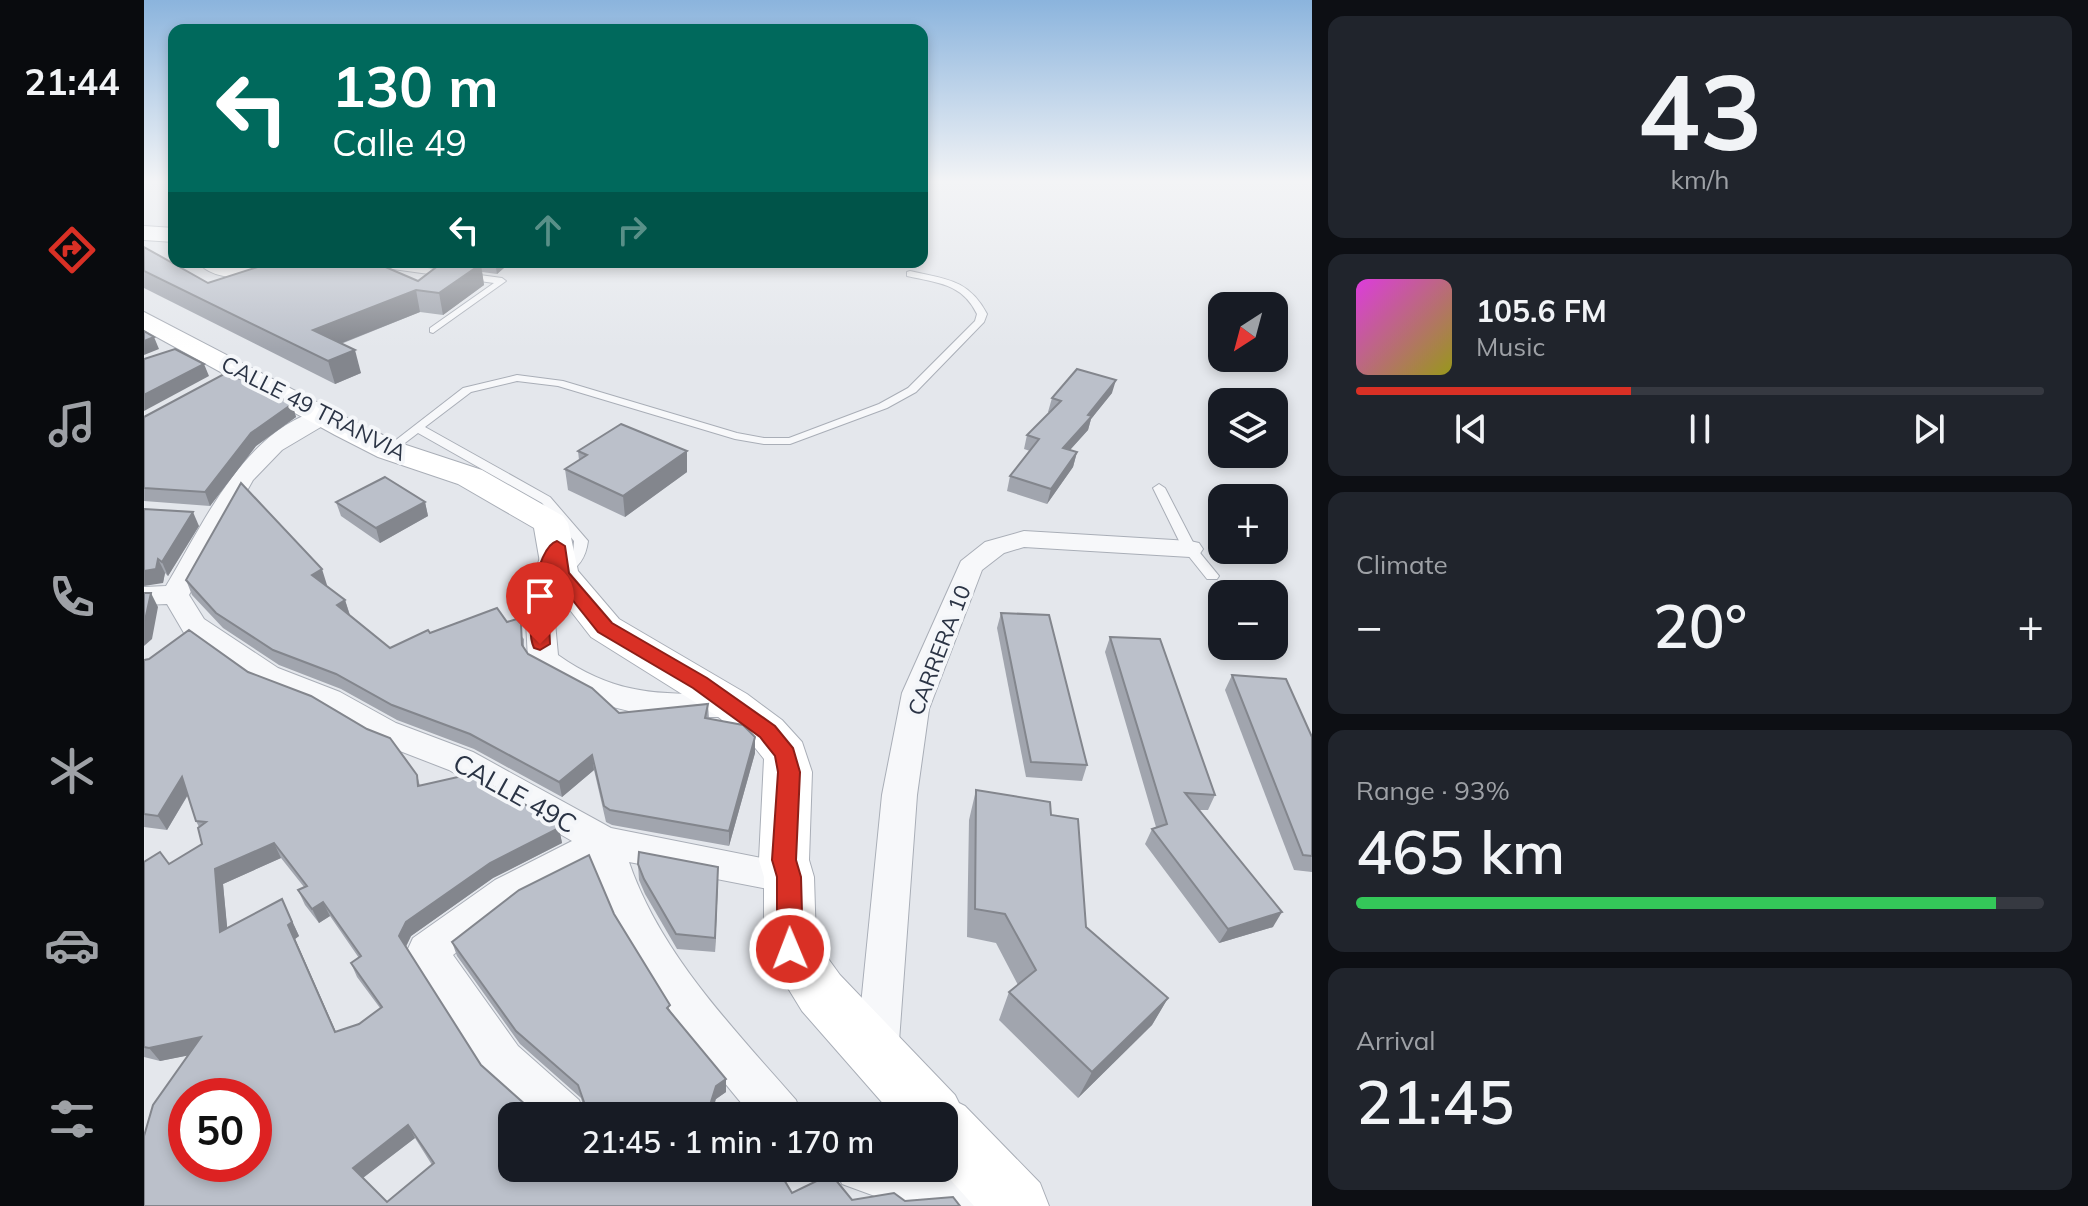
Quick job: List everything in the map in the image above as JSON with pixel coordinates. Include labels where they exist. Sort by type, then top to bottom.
[{"type":"main road","points":[[233,268],[244,271],[266,268]]},
{"type":"main road","name":"CALLE 49 TRANVIA","points":[[163,337],[226,377],[323,416],[389,450],[470,477],[551,523],[559,560],[605,628],[732,705],[767,732],[786,754],[789,772],[784,860],[789,877],[790,949],[821,993],[921,1102]]},
{"type":"main road","points":[[958,1142],[1017,1206]]},
{"type":"street","points":[[159,596],[218,517],[243,477],[274,445],[323,416]]},
{"type":"street","points":[[190,515],[218,517]]},
{"type":"street","name":"CARRERA 10","points":[[877,1056],[885,1009],[898,805],[914,707],[970,567],[984,552],[1001,543],[1024,539],[1190,549]]},
{"type":"street","points":[[559,560],[539,601],[543,660],[567,679],[625,704],[732,705]]},
{"type":"street","name":"CALLE 49C","points":[[159,596],[182,636],[267,676],[329,700],[385,732],[461,761],[604,842]]},
{"type":"street","points":[[548,1102],[503,1061],[427,951],[508,891],[604,842],[789,877]]},
{"type":"street","points":[[604,842],[624,903],[754,1102]]},
{"type":"street","points":[[900,1182],[972,1206]]},
{"type":"lane","points":[[408,268],[502,281],[433,330]]},
{"type":"lane","points":[[389,450],[467,390],[517,378],[559,383],[735,436],[790,441],[883,406],[912,390],[979,322],[982,314],[976,299],[965,289],[910,274]]},
{"type":"lane","points":[[420,429],[546,500],[581,541],[579,556],[559,560]]},
{"type":"lane","points":[[1159,488],[1190,549],[1212,576]]},
{"type":"building","points":[[144,247],[168,260],[168,268],[181,268],[208,283],[254,268],[388,268],[418,281],[435,268],[475,268],[439,293],[416,290],[313,330],[355,350],[328,361],[144,271]]},
{"type":"building","points":[[144,331],[154,337],[144,341]]},
{"type":"building","points":[[175,349],[204,364],[144,395],[144,359]]},
{"type":"building","points":[[1077,369],[1116,380],[1088,415],[1092,416],[1063,448],[1077,452],[1051,489],[1010,476],[1039,439],[1027,435],[1061,401],[1052,398]]},
{"type":"building","points":[[224,374],[248,381],[292,404],[251,433],[205,492],[144,488],[144,417]]},
{"type":"building","points":[[621,424],[687,451],[623,496],[565,469],[587,455],[578,451]]},
{"type":"building","points":[[385,477],[425,502],[376,528],[336,502]]},
{"type":"building","points":[[241,483],[322,569],[312,575],[345,600],[337,605],[390,648],[428,630],[430,633],[497,608],[507,622],[517,619],[521,624],[522,645],[528,654],[592,688],[619,713],[708,704],[705,718],[743,725],[755,737],[729,831],[610,810],[604,806],[592,755],[559,782],[470,734],[392,705],[336,674],[273,650],[216,613],[186,580]]},
{"type":"building","points":[[144,509],[193,512],[162,562],[158,559],[156,569],[144,571]]},
{"type":"building","points":[[144,593],[151,593],[144,625]]},
{"type":"building","points":[[1001,613],[1049,615],[1087,765],[1031,762]]},
{"type":"building","points":[[189,630],[248,672],[311,696],[367,729],[390,738],[417,775],[418,786],[471,774],[554,821],[559,828],[490,863],[406,922],[399,936],[481,1065],[523,1102],[498,1102],[498,1182],[785,1182],[792,1193],[815,1182],[837,1182],[852,1200],[894,1193],[905,1201],[953,1197],[960,1206],[144,1206],[144,1136],[153,1105],[168,1084],[168,1182],[272,1182],[272,1078],[172,1078],[201,1037],[144,1047],[144,862],[160,852],[169,864],[202,844],[198,828],[206,822],[196,821],[182,777],[158,816],[144,814],[144,660]],"holes":[[[274,843],[307,886],[298,890],[312,909],[323,902],[361,956],[351,963],[382,1007],[359,1024],[335,1032],[288,925],[292,922],[282,899],[220,932],[215,869]],[[408,1125],[434,1163],[387,1202],[353,1168]]]},
{"type":"building","points":[[1110,637],[1160,639],[1215,795],[1185,793],[1282,912],[1228,929],[1152,829],[1167,824]]},
{"type":"building","points":[[1232,675],[1286,679],[1312,737],[1312,856],[1303,855]]},
{"type":"building","points":[[976,790],[1050,802],[1051,815],[1078,819],[1086,927],[1168,998],[1092,1072],[1009,992],[1036,970],[1005,914],[975,909]]},
{"type":"building","points":[[639,852],[718,867],[715,938],[676,934],[644,879],[638,864]]},
{"type":"building","points":[[589,855],[614,914],[670,1005],[667,1008],[726,1079],[716,1086],[711,1102],[584,1102],[578,1085],[516,1031],[452,942],[519,890]]},
{"type":"route","points":[[540,644],[539,601],[557,546],[560,574],[605,628],[732,705],[767,732],[786,754],[789,772],[784,860],[789,877],[790,949]]}]
